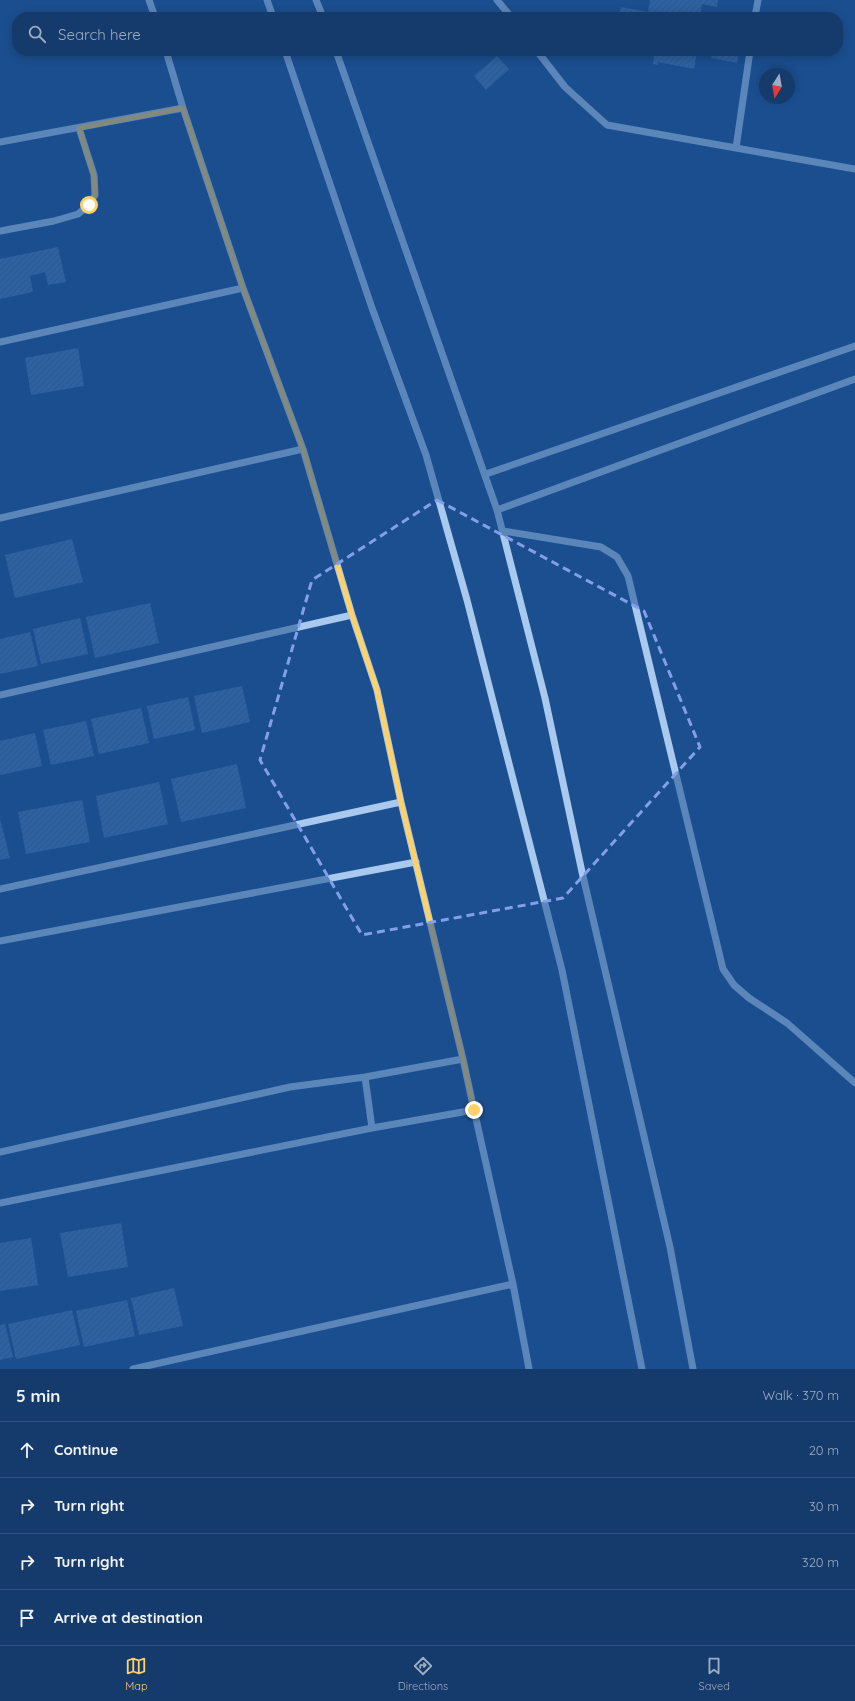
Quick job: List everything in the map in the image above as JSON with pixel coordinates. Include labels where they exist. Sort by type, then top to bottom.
[{"type":"street","points":[[149,0],[153,12]]},
{"type":"street","points":[[267,0],[271,12]]},
{"type":"street","points":[[316,0],[321,12]]},
{"type":"street","points":[[498,0],[507,12]]},
{"type":"street","points":[[756,12],[758,0]]},
{"type":"street","points":[[167,56],[183,108],[243,288],[303,449],[352,615],[377,690],[401,802],[463,1059],[513,1284],[529,1369]]},
{"type":"street","points":[[287,56],[372,308],[426,455],[467,600],[562,970],[642,1369]]},
{"type":"street","points":[[338,56],[498,510],[545,698],[582,872],[670,1247],[693,1369]]},
{"type":"street","points":[[541,56],[566,87],[608,125],[855,169]]},
{"type":"street","points":[[736,148],[749,56]]},
{"type":"street","points":[[0,142],[183,108]]},
{"type":"street","points":[[0,231],[54,221],[78,214],[89,205],[95,195],[94,176],[79,128]]},
{"type":"street","points":[[0,342],[243,288]]},
{"type":"street","points":[[486,474],[855,346]]},
{"type":"street","points":[[498,510],[855,379]]},
{"type":"street","points":[[0,518],[303,449]]},
{"type":"street","points":[[503,530],[601,547],[616,557],[628,576],[723,969],[734,985],[748,998],[787,1023],[855,1083]]},
{"type":"street","points":[[0,695],[352,615]]},
{"type":"street","points":[[0,889],[401,802]]},
{"type":"street","points":[[0,941],[416,862]]},
{"type":"street","points":[[0,1152],[290,1087],[365,1077],[463,1059]]},
{"type":"street","points":[[365,1077],[372,1128]]},
{"type":"street","points":[[0,1203],[372,1128],[474,1110]]},
{"type":"street","points":[[133,1369],[513,1284]]},
{"type":"highlighted area","points":[[437,500],[644,611],[700,747],[563,898],[362,935],[260,760],[312,580]]},
{"type":"building","points":[[650,0],[718,0],[717,7],[702,4],[701,12],[648,12]]},
{"type":"building","points":[[621,7],[648,12],[620,12]]},
{"type":"building","points":[[497,56],[509,69],[486,90],[474,76]]},
{"type":"building","points":[[654,56],[696,56],[694,69],[658,62],[658,65],[653,64]]},
{"type":"building","points":[[712,56],[738,56],[737,63],[711,58]]},
{"type":"building","points":[[58,247],[66,282],[48,285],[45,272],[30,276],[33,292],[0,299],[0,259]]},
{"type":"building","points":[[78,348],[84,386],[31,395],[25,358]]},
{"type":"building","points":[[72,539],[83,582],[15,598],[5,555]]},
{"type":"building","points":[[150,603],[159,643],[95,658],[86,617]]},
{"type":"building","points":[[80,618],[88,654],[41,664],[33,629]]},
{"type":"building","points":[[30,632],[38,666],[0,674],[0,639]]},
{"type":"building","points":[[242,686],[250,722],[202,733],[194,696]]},
{"type":"building","points":[[188,697],[195,730],[154,739],[147,706]]},
{"type":"building","points":[[141,708],[149,743],[99,754],[91,719]]},
{"type":"building","points":[[86,721],[94,756],[51,765],[43,730]]},
{"type":"building","points":[[35,733],[42,766],[0,775],[0,741]]},
{"type":"building","points":[[237,764],[246,808],[181,822],[171,779]]},
{"type":"building","points":[[159,782],[168,824],[104,838],[96,796]]},
{"type":"building","points":[[82,800],[90,842],[26,854],[18,812]]},
{"type":"building","points":[[0,819],[10,858],[0,860]]},
{"type":"building","points":[[121,1223],[128,1267],[68,1277],[60,1233]]},
{"type":"building","points":[[31,1238],[38,1285],[0,1291],[0,1243]]},
{"type":"building","points":[[174,1288],[183,1326],[139,1335],[131,1298]]},
{"type":"building","points":[[127,1300],[135,1336],[84,1347],[76,1311]]},
{"type":"building","points":[[72,1310],[80,1345],[16,1359],[8,1324]]},
{"type":"building","points":[[5,1324],[13,1357],[0,1360],[0,1325]]},
{"type":"route","points":[[89,205],[95,195],[94,176],[79,128],[183,108],[243,288],[303,449],[352,615],[377,690],[401,802],[474,1110]]}]
